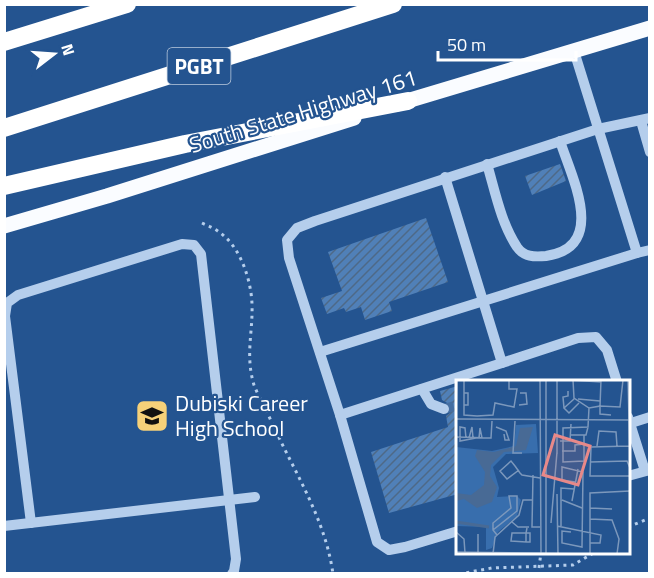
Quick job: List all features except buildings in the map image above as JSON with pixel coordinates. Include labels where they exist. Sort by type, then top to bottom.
[{"type":"highway","points":[[4,42],[127,4]]},
{"type":"highway","name":"PGBT","points":[[4,128],[393,4]]},
{"type":"highway","points":[[4,186],[185,144],[408,101]]},
{"type":"main road","name":"South State Highway 161","points":[[4,226],[650,28]]},
{"type":"lane","points":[[574,51],[637,254]]},
{"type":"lane","points":[[456,532],[405,548],[389,550],[377,542],[340,415],[289,258],[287,240],[297,228],[315,220],[598,129],[645,120],[650,152]]},
{"type":"lane","points":[[487,164],[504,220],[517,247],[524,254],[534,257],[549,256],[576,241],[583,221],[560,141]]},
{"type":"lane","points":[[446,177],[502,363]]},
{"type":"lane","points":[[31,523],[5,316],[7,303],[18,295],[182,244],[194,246],[201,254],[236,559],[232,573]]},
{"type":"lane","points":[[320,352],[650,250]]},
{"type":"lane","points":[[340,415],[578,338],[596,337],[607,350],[617,380]]},
{"type":"lane","points":[[483,380],[484,369]]},
{"type":"lane","points":[[422,389],[431,404],[444,409]]},
{"type":"lane","points":[[630,475],[647,470],[630,420],[650,417]]},
{"type":"lane","points":[[4,526],[255,497]]},
{"type":"path","points":[[202,224],[219,232],[233,245],[248,275],[252,304],[248,351],[254,385],[276,434],[309,496],[330,555],[333,573]]},
{"type":"path","points":[[630,525],[650,518]]},
{"type":"path","points":[[539,567],[541,554]]},
{"type":"path","points":[[459,573],[492,568],[573,565],[592,554]]},
{"type":"tunnel","points":[[444,409],[456,406]]},
{"type":"place","name":"Dubiski Career High School","points":[[152,416]]}]
